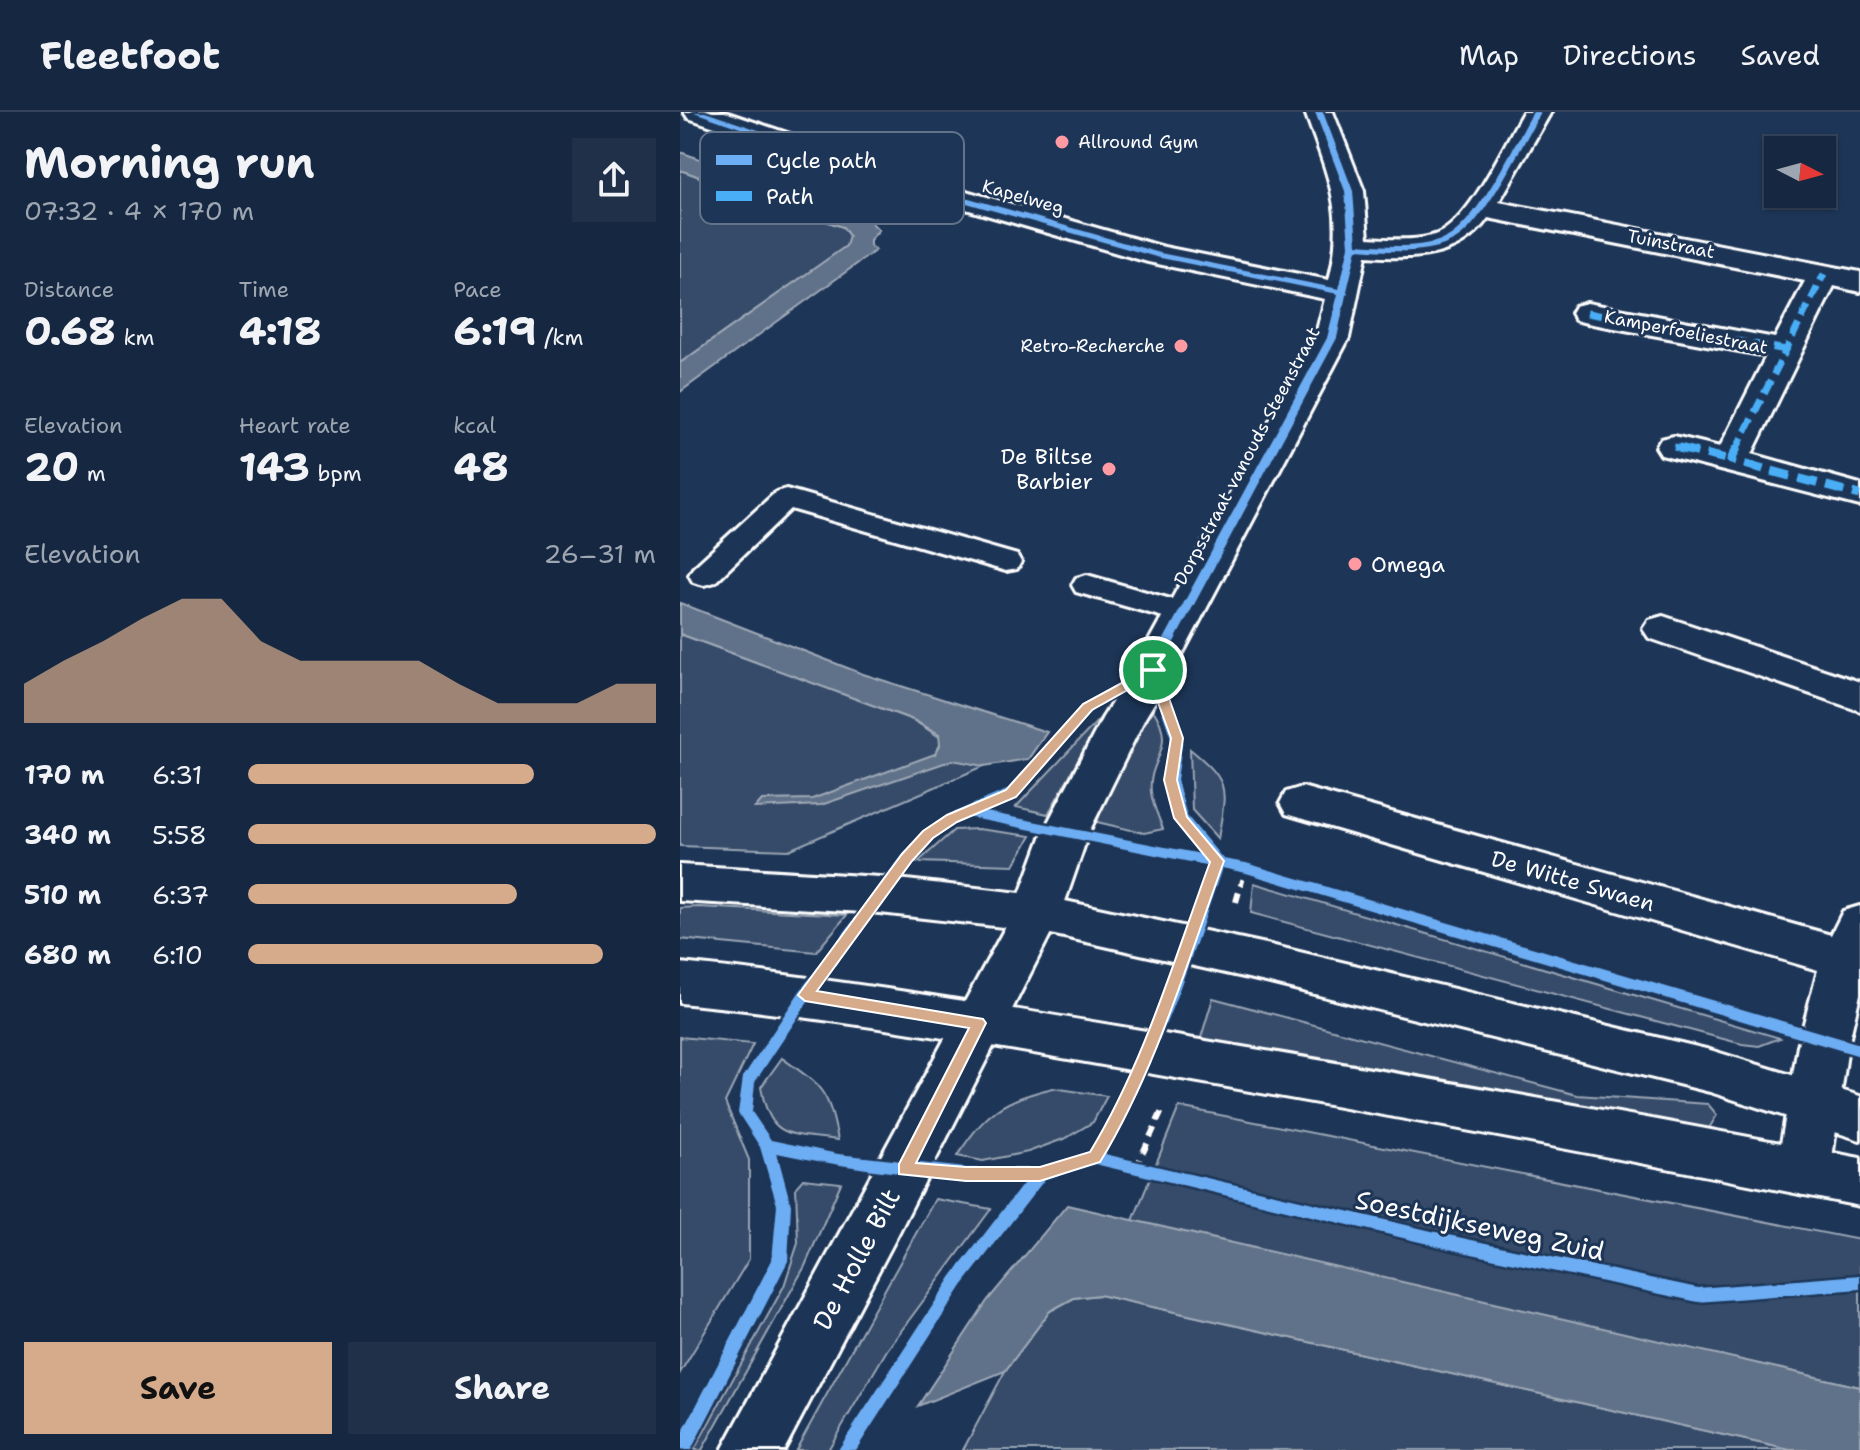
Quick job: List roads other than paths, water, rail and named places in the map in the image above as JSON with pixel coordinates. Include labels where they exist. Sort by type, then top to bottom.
[{"type":"street","name":"Kapelweg","points":[[698,112],[757,132]]},
{"type":"street","name":"Dorpsstraat vanouds Steenstraat","points":[[978,1023],[1037,913],[1066,832],[1124,717],[1184,613],[1332,338],[1353,246],[1349,191],[1319,112]]},
{"type":"street","points":[[1353,246],[1415,246],[1453,239],[1481,207],[1537,112]]},
{"type":"street","name":"Kapelweg","points":[[964,199],[1159,255],[1344,293]]},
{"type":"street","name":"Tuinstraat","points":[[1481,207],[1860,282]]},
{"type":"street","name":"Kamperfoeliestraat","points":[[1731,460],[1824,274]]},
{"type":"street","name":"Kamperfoeliestraat","points":[[1587,313],[1786,350]]},
{"type":"street","points":[[1674,447],[1860,495]]},
{"type":"street","points":[[1663,629],[1860,697]]},
{"type":"street","name":"De Witte Swaen","points":[[1302,803],[1852,941],[1837,1110],[1803,1172]]},
{"type":"street","points":[[680,883],[880,895],[1037,913],[1266,963],[1695,1067],[1837,1110]]},
{"type":"street","points":[[680,983],[805,995],[978,1023],[1184,1061],[1523,1116],[1860,1182]]},
{"type":"street","name":"De Holle Bilt","points":[[752,1450],[891,1194],[978,1023]]},
{"type":"lane","points":[[704,575],[786,498],[1006,562]]},
{"type":"lane","points":[[1087,585],[1184,613]]},
{"type":"place","name":"Allround Gym","points":[[1062,142]]},
{"type":"place","name":"Retro-Recherche","points":[[1181,346]]},
{"type":"place","name":"De Biltse Barbier","points":[[1109,469]]},
{"type":"place","name":"Omega","points":[[1355,564]]}]
